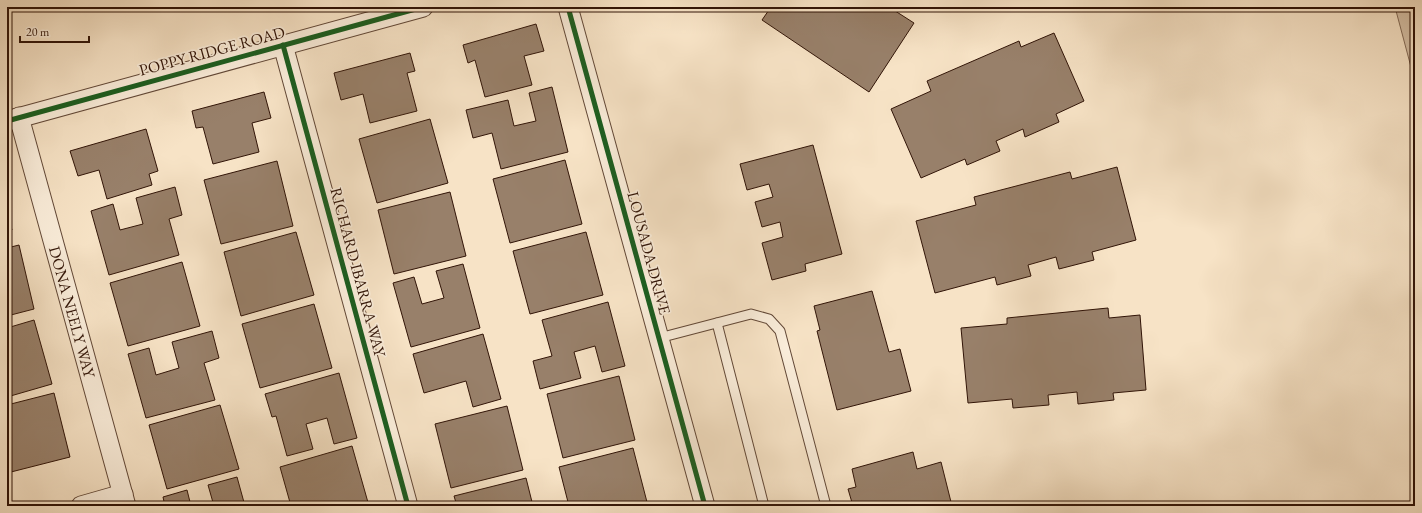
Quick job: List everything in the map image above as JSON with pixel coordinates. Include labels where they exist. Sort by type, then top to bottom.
[{"type":"street","name":"POPPY RIDGE ROAD","points":[[13,119],[423,7]]},
{"type":"street","name":"LOUSADA DRIVE","points":[[568,7],[705,506]]},
{"type":"street","name":"RICHARD IBARRA WAY","points":[[283,45],[408,506]]},
{"type":"street","name":"DONA NEELY WAY","points":[[13,119],[125,500]]},
{"type":"street","points":[[81,506],[125,500]]},
{"type":"lane","points":[[659,338],[751,314],[769,319],[780,331],[826,506]]},
{"type":"lane","points":[[717,323],[764,506]]},
{"type":"shaded area","points":[[1395,7],[1415,7],[1415,82]]},
{"type":"building","points":[[771,7],[889,7],[914,23],[869,92],[762,20]]},
{"type":"building","points":[[951,7],[964,7],[952,11]]},
{"type":"building","points":[[536,24],[544,51],[524,56],[532,85],[485,97],[475,60],[468,63],[463,45]]},
{"type":"building","points":[[1054,33],[1084,101],[1056,114],[1059,122],[1025,137],[1023,129],[996,141],[1000,151],[967,165],[965,159],[921,178],[891,109],[931,91],[927,81],[1019,41],[1021,47]]},
{"type":"building","points":[[410,53],[415,71],[407,73],[417,111],[370,123],[363,94],[341,100],[334,73]]},
{"type":"building","points":[[552,87],[568,152],[501,169],[492,133],[473,138],[466,110],[508,100],[514,126],[536,121],[529,93]]},
{"type":"building","points":[[264,92],[271,118],[252,123],[259,152],[213,164],[203,127],[196,128],[192,111]]},
{"type":"building","points":[[430,119],[448,183],[377,203],[359,139]]},
{"type":"building","points":[[146,129],[158,171],[149,174],[152,185],[107,199],[99,170],[78,176],[70,151]]},
{"type":"building","points":[[813,145],[842,254],[805,264],[806,271],[772,280],[762,243],[783,237],[780,222],[762,227],[755,202],[773,197],[769,184],[747,190],[740,164]]},
{"type":"building","points":[[565,160],[582,224],[510,243],[493,179]]},
{"type":"building","points":[[277,161],[293,226],[221,244],[204,180]]},
{"type":"building","points":[[1117,167],[1136,240],[1092,252],[1094,260],[1059,269],[1056,257],[1028,265],[1031,276],[997,285],[995,277],[935,293],[916,221],[976,205],[974,197],[1070,172],[1072,179]]},
{"type":"building","points":[[175,187],[182,215],[169,219],[179,255],[109,275],[91,211],[113,204],[120,230],[143,224],[136,198]]},
{"type":"building","points":[[450,192],[466,256],[394,274],[378,210]]},
{"type":"building","points":[[7,213],[12,230],[7,232]]},
{"type":"building","points":[[296,232],[314,295],[241,316],[224,252]]},
{"type":"building","points":[[586,232],[603,295],[530,314],[513,251]]},
{"type":"building","points":[[19,245],[34,309],[7,316],[7,248]]},
{"type":"building","points":[[182,262],[200,326],[128,346],[110,283]]},
{"type":"building","points":[[463,264],[480,328],[411,347],[393,283],[414,277],[422,304],[444,298],[436,271]]},
{"type":"building","points":[[872,291],[889,352],[900,349],[911,391],[837,410],[817,331],[820,330],[814,306]]},
{"type":"building","points":[[608,302],[625,366],[602,372],[595,346],[574,352],[581,378],[540,389],[533,361],[552,356],[542,320]]},
{"type":"building","points":[[314,304],[332,368],[260,388],[242,324]]},
{"type":"building","points":[[1108,308],[1109,318],[1140,315],[1146,390],[1113,393],[1114,400],[1078,404],[1077,392],[1048,395],[1049,405],[1013,408],[1012,399],[968,403],[961,328],[1007,324],[1007,318]]},
{"type":"building","points":[[34,320],[52,384],[7,397],[7,328]]},
{"type":"building","points":[[212,331],[219,358],[204,363],[215,400],[146,418],[128,354],[149,348],[156,375],[179,368],[172,342]]},
{"type":"building","points":[[483,334],[501,399],[473,407],[466,381],[424,393],[413,354]]},
{"type":"building","points":[[339,373],[357,438],[334,444],[327,418],[306,424],[313,449],[287,456],[276,416],[272,417],[265,394]]},
{"type":"building","points":[[619,376],[635,440],[563,458],[547,394]]},
{"type":"building","points":[[54,393],[70,457],[7,473],[7,405]]},
{"type":"building","points":[[220,405],[239,469],[167,489],[149,425]]},
{"type":"building","points":[[507,406],[523,470],[451,488],[435,424]]},
{"type":"building","points":[[352,446],[369,506],[291,506],[280,467]]},
{"type":"building","points":[[633,448],[648,506],[569,506],[559,467]]},
{"type":"building","points":[[913,452],[917,469],[941,462],[952,506],[853,506],[848,489],[856,487],[852,469]]},
{"type":"building","points":[[237,477],[245,506],[214,506],[208,485]]},
{"type":"building","points":[[526,478],[533,506],[457,506],[454,496]]},
{"type":"building","points":[[187,490],[191,506],[165,506],[163,497]]},
{"type":"cycle path","points":[[7,121],[423,7]]},
{"type":"cycle path","points":[[568,7],[705,506]]},
{"type":"cycle path","points":[[283,45],[408,506]]}]
